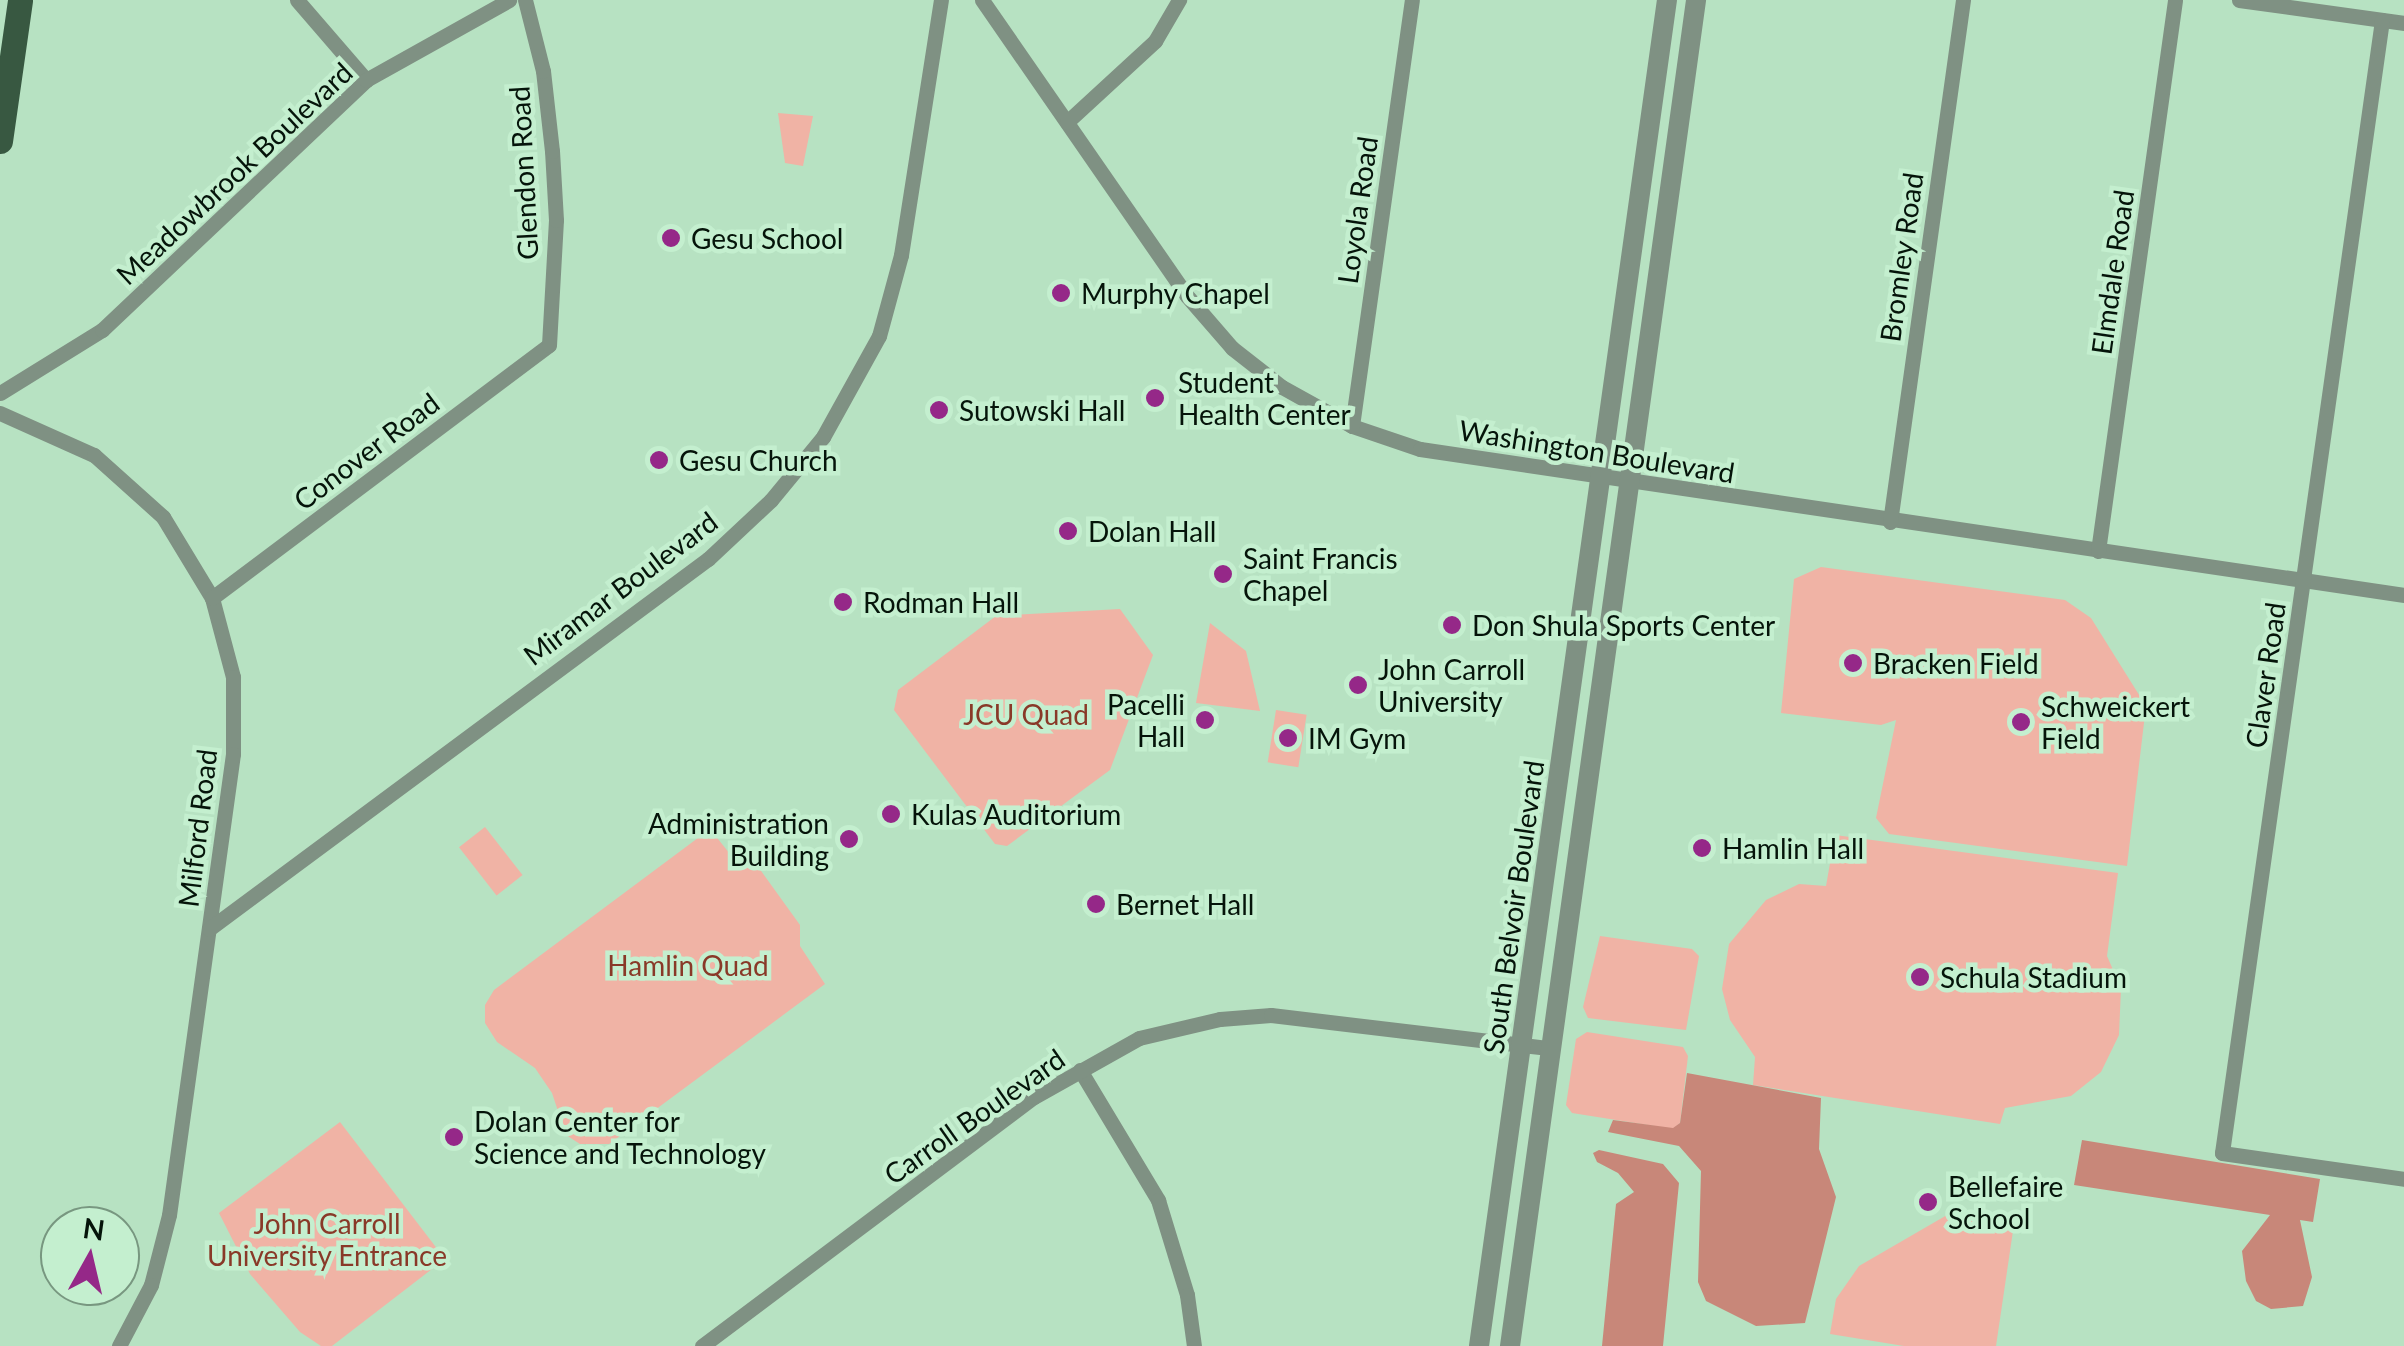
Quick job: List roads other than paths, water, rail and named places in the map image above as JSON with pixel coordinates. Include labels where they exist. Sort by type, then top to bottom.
[{"type":"main road","points":[[0,141],[20,0]]},
{"type":"street","points":[[297,0],[366,80]]},
{"type":"street","name":"Meadowbrook Boulevard","points":[[0,393],[102,330],[366,80],[509,0]]},
{"type":"street","name":"Glendon Road","points":[[525,0],[543,71],[553,168],[549,345]]},
{"type":"street","name":"Miramar Boulevard","points":[[209,929],[708,559],[771,500],[823,437],[879,336],[902,255],[940,0]]},
{"type":"street","name":"Washington Boulevard","points":[[982,0],[1187,296],[1232,348],[1282,387],[1352,426],[1420,449],[1890,522],[2404,595]]},
{"type":"street","points":[[1067,122],[1154,41],[1179,0]]},
{"type":"street","name":"Loyola Road","points":[[1352,426],[1412,0]]},
{"type":"street","name":"South Belvoir Boulevard","points":[[1479,1346],[1667,0]]},
{"type":"street","name":"South Belvoir Boulevard","points":[[1510,1346],[1696,0]]},
{"type":"street","name":"Bromley Road","points":[[1890,522],[1963,0]]},
{"type":"street","name":"Elmdale Road","points":[[2098,551],[2175,0]]},
{"type":"street","points":[[2238,0],[2404,23]]},
{"type":"street","name":"Claver Road","points":[[2382,20],[2222,1154],[2404,1178]]},
{"type":"street","name":"Conover Road","points":[[212,598],[549,345]]},
{"type":"street","name":"Milford Road","points":[[0,413],[72,442],[130,484],[178,537],[212,598],[229,656],[236,717],[162,1250],[119,1346]]},
{"type":"street","name":"Carroll Boulevard","points":[[702,1346],[1034,1097],[1139,1038],[1220,1018],[1271,1015],[1549,1048]]},
{"type":"street","points":[[1080,1070],[1158,1200],[1183,1281],[1194,1346]]},
{"type":"place","name":"Gesu School","points":[[671,238]]},
{"type":"place","name":"Murphy Chapel","points":[[1061,293]]},
{"type":"place","name":"Student Health Center","points":[[1155,398]]},
{"type":"place","name":"Sutowski Hall","points":[[939,410]]},
{"type":"place","name":"Gesu Church","points":[[659,460]]},
{"type":"place","name":"Dolan Hall","points":[[1068,531]]},
{"type":"place","name":"Saint Francis Chapel","points":[[1223,574]]},
{"type":"place","name":"Rodman Hall","points":[[843,602]]},
{"type":"place","name":"Don Shula Sports Center","points":[[1452,625]]},
{"type":"place","name":"Bracken Field","points":[[1853,663]]},
{"type":"place","name":"John Carroll University","points":[[1358,685]]},
{"type":"place","name":"Pacelli Hall","points":[[1205,720]]},
{"type":"place","name":"Schweickert Field","points":[[2021,722]]},
{"type":"place","name":"IM Gym","points":[[1288,738]]},
{"type":"place","name":"Kulas Auditorium","points":[[891,814]]},
{"type":"place","name":"Administration Building","points":[[849,839]]},
{"type":"place","name":"Hamlin Hall","points":[[1702,848]]},
{"type":"place","name":"Bernet Hall","points":[[1096,904]]},
{"type":"place","name":"Schula Stadium","points":[[1920,977]]},
{"type":"place","name":"Dolan Center for Science and Technology","points":[[454,1137]]},
{"type":"place","name":"Bellefaire School","points":[[1928,1202]]},
{"type":"park label","name":"JCU Quad","points":[[1026,714]]},
{"type":"park label","name":"Hamlin Quad","points":[[688,965]]},
{"type":"park label","name":"John Carroll University Entrance","points":[[327,1239]]}]
